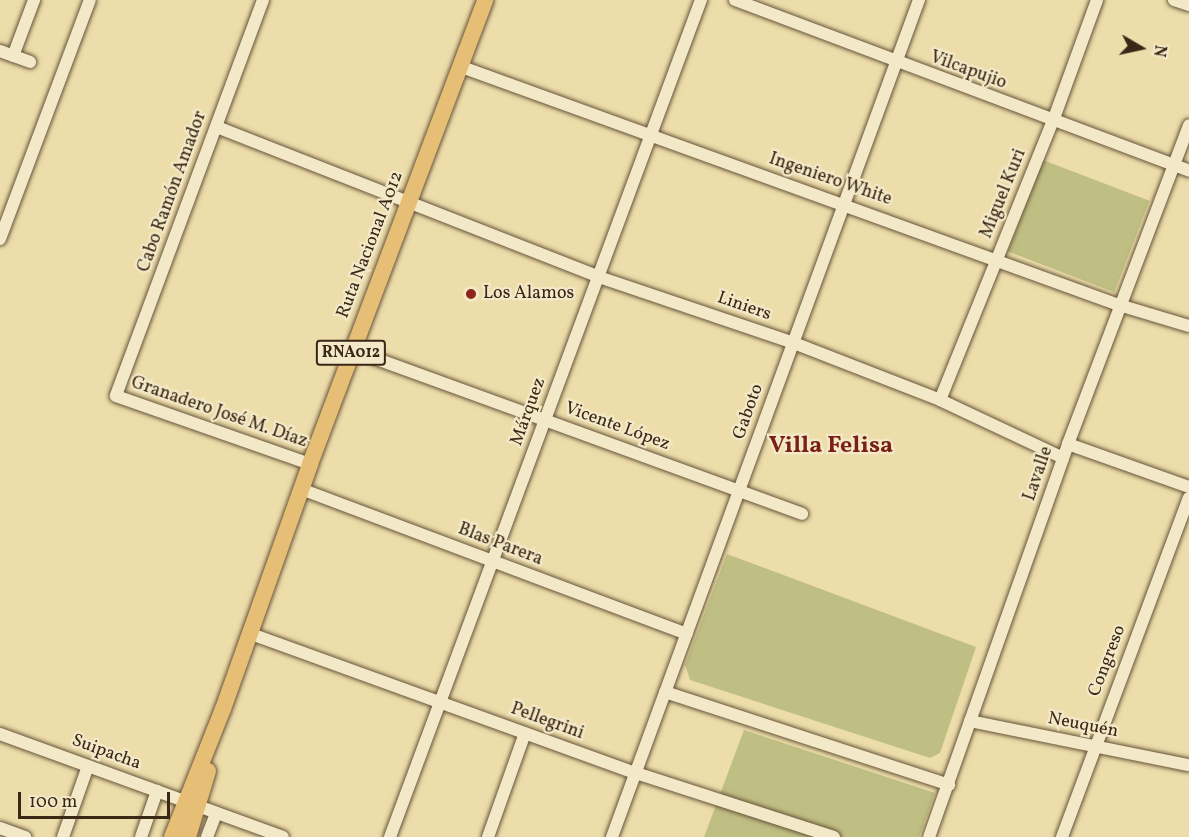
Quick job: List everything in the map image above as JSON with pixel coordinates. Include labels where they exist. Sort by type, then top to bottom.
[{"type":"main road","name":"Ruta Nacional A012","points":[[188,837],[193,804],[223,709],[301,489],[485,0]]},
{"type":"main road","name":"Ruta Nacional A012","points":[[172,837],[193,804]]},
{"type":"street","points":[[13,56],[34,0]]},
{"type":"street","points":[[0,239],[90,0]]},
{"type":"street","name":"Cabo Ramón Amador","points":[[116,396],[264,0]]},
{"type":"street","name":"Márquez","points":[[390,837],[701,0]]},
{"type":"street","name":"Vilcapujio","points":[[735,0],[897,64],[1189,171]]},
{"type":"street","name":"Gaboto","points":[[612,837],[920,0]]},
{"type":"street","name":"Miguel Kuri","points":[[940,400],[1053,122],[1096,0]]},
{"type":"street","points":[[1174,0],[1189,5]]},
{"type":"street","points":[[0,51],[30,62]]},
{"type":"street","name":"Ingeniero White","points":[[459,66],[1119,305],[1189,326]]},
{"type":"street","name":"Lavalle","points":[[930,837],[1068,444],[1189,125]]},
{"type":"street","name":"Liniers","points":[[217,127],[599,277],[794,344],[940,400],[1063,458]]},
{"type":"street","name":"Vicente López","points":[[352,350],[802,514]]},
{"type":"street","name":"Granadero José M. Díaz","points":[[116,396],[310,464]]},
{"type":"street","points":[[1068,444],[1189,487]]},
{"type":"street","name":"Blas Parera","points":[[301,489],[687,634]]},
{"type":"street","name":"Congreso","points":[[1062,837],[1189,498]]},
{"type":"street","name":"Pellegrini","points":[[251,634],[636,773],[834,837]]},
{"type":"street","points":[[665,692],[949,785]]},
{"type":"street","name":"Neuquén","points":[[970,721],[1189,765]]},
{"type":"street","points":[[488,837],[525,733]]},
{"type":"street","name":"Suipacha","points":[[0,734],[283,837]]},
{"type":"street","points":[[63,837],[88,766]]},
{"type":"street","points":[[141,837],[157,791]]},
{"type":"street","points":[[207,837],[216,813]]},
{"type":"street","points":[[0,828],[25,837]]},
{"type":"shaded area","points":[[1043,160],[1149,201],[1114,292],[1008,251]]},
{"type":"shaded area","points":[[727,554],[976,647],[940,753],[930,758],[690,680],[685,665]]},
{"type":"shaded area","points":[[744,730],[935,793],[919,837],[704,837]]},
{"type":"place","name":"Los Alamos","points":[[471,294]]},
{"type":"district","name":"Villa Felisa","points":[[831,447]]}]
